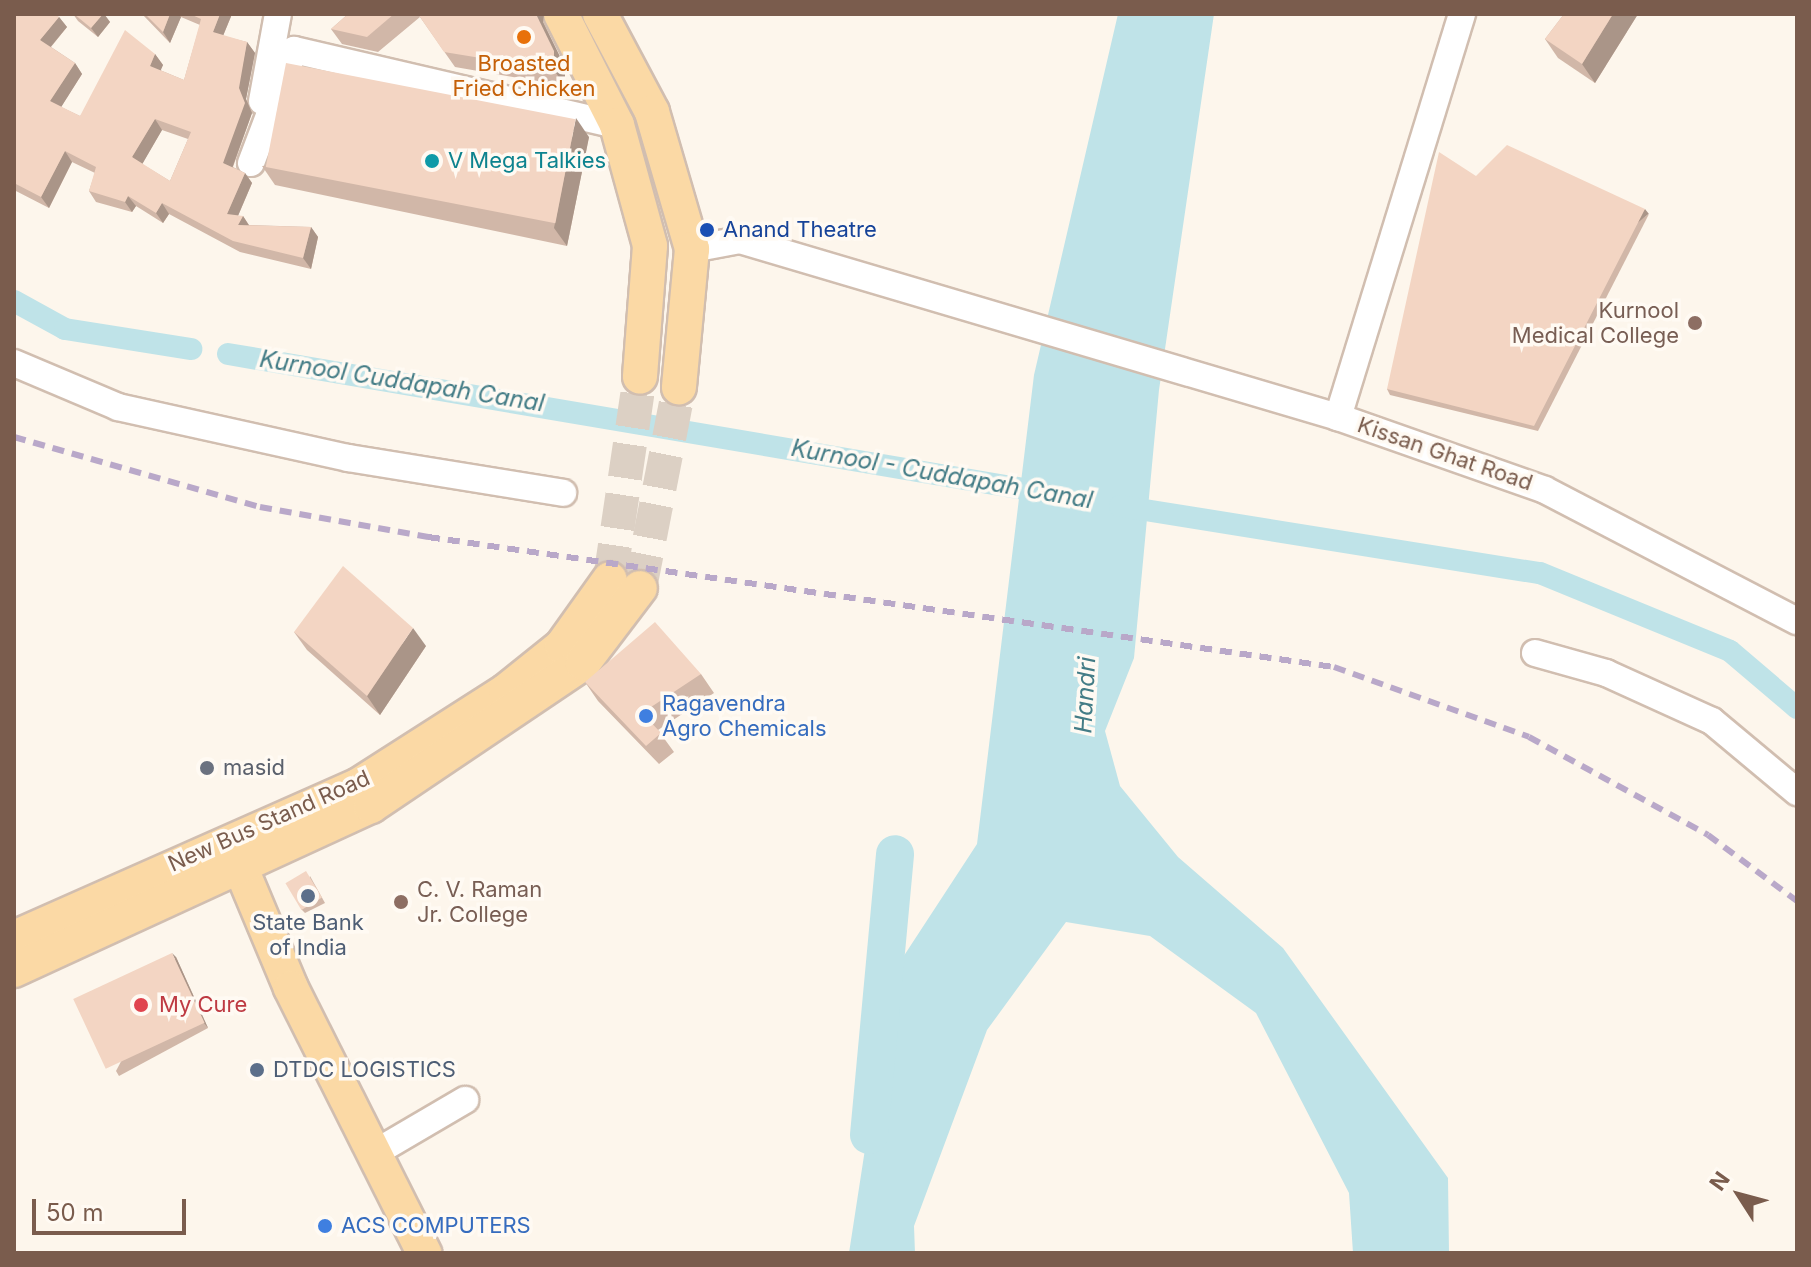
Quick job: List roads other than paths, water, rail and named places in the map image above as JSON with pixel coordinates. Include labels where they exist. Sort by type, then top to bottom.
[{"type":"main road","points":[[561,14],[617,125],[650,246],[640,377]]},
{"type":"main road","points":[[600,14],[652,112],[692,249],[679,387]]},
{"type":"main road","name":"New Bus Stand Road","points":[[14,938],[236,852],[371,806],[524,709],[583,663],[625,584]]},
{"type":"main road","name":"New Bus Stand Road","points":[[14,970],[236,852]]},
{"type":"main road","name":"New Bus Stand Road","points":[[236,852],[373,1154],[424,1253]]},
{"type":"street","points":[[278,14],[251,163],[294,50],[617,125]]},
{"type":"street","name":"Kissan Ghat Road","points":[[1462,14],[1338,417],[1545,490],[1797,621]]},
{"type":"street","points":[[692,249],[740,240],[1338,417]]},
{"type":"street","points":[[14,363],[118,407],[348,458],[563,493]]},
{"type":"street","points":[[1535,653],[1606,673],[1712,721],[1797,792]]},
{"type":"street","points":[[373,1154],[465,1100]]},
{"type":"water","name":"Handri","points":[[1118,14],[1214,14],[1159,390],[1134,658],[1105,731],[1120,786],[1178,857],[1283,948],[1448,1178],[1449,1253],[1353,1253],[1349,1193],[1256,1013],[1150,936],[1066,922],[987,1030],[914,1226],[915,1253],[849,1253],[892,974],[977,844],[1034,375]]},
{"type":"waterway","name":"Kurnool Cuddapah Canal","points":[[14,301],[65,329],[191,349]]},
{"type":"waterway","name":"Kurnool - Cuddapah Canal","points":[[228,354],[1047,493]]},
{"type":"waterway","points":[[1120,506],[1540,573],[1730,651],[1797,708]]},
{"type":"waterway","points":[[869,1135],[895,854]]},
{"type":"tunnel","points":[[610,579],[640,377]]},
{"type":"tunnel","points":[[640,588],[679,387]]},
{"type":"railway","points":[[14,437],[260,507],[428,537],[1334,667],[1529,737],[1708,835],[1797,901]]},
{"type":"place","name":"Broasted Fried Chicken","points":[[524,37]]},
{"type":"place","name":"V Mega Talkies","points":[[432,161]]},
{"type":"place","name":"Anand Theatre","points":[[707,230]]},
{"type":"place","name":"Kurnool Medical College","points":[[1695,323]]},
{"type":"place","name":"Ragavendra Agro Chemicals","points":[[646,716]]},
{"type":"place","name":"masid","points":[[207,768]]},
{"type":"place","name":"State Bank of India","points":[[308,896]]},
{"type":"place","name":"C. V. Raman Jr. College","points":[[401,902]]},
{"type":"place","name":"My Cure","points":[[141,1005]]},
{"type":"place","name":"DTDC LOGISTICS","points":[[257,1070]]},
{"type":"place","name":"ACS COMPUTERS","points":[[325,1226]]}]
